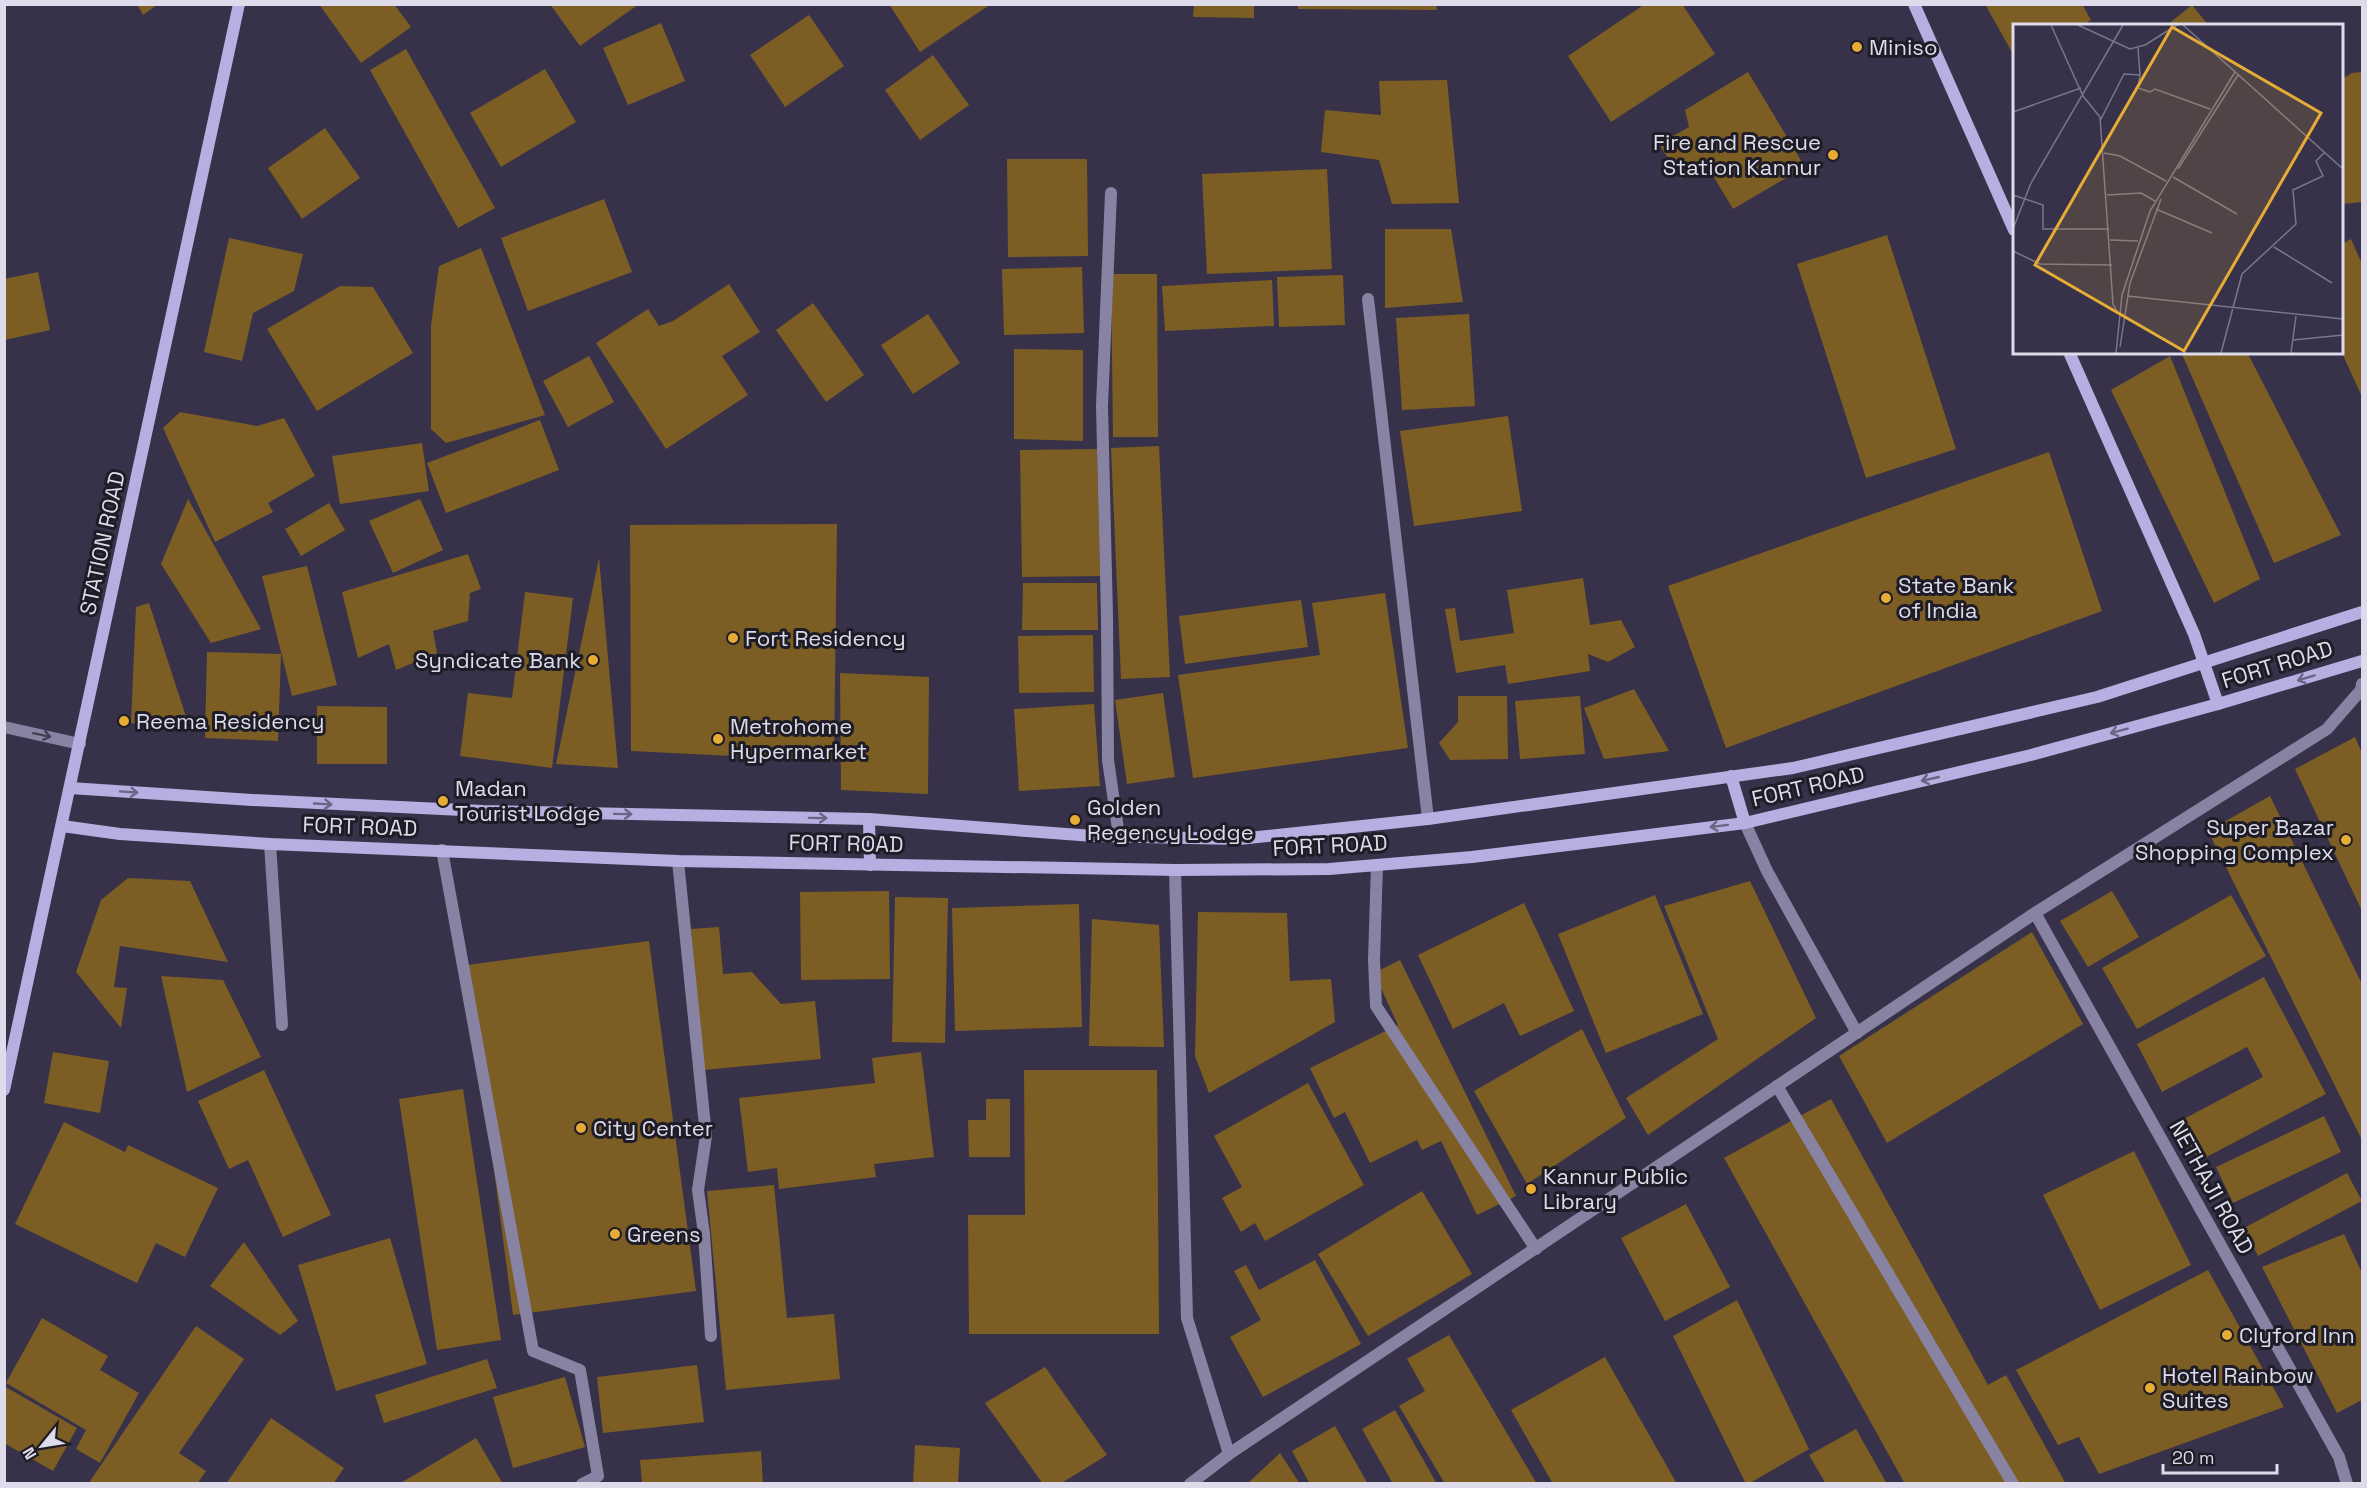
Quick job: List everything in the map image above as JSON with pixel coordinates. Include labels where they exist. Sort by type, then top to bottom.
[{"type":"main road","name":"STATION ROAD","points":[[4,1089],[239,4]]},
{"type":"main road","points":[[1914,4],[2013,228]]},
{"type":"main road","points":[[2070,354],[2194,634],[2218,704]]},
{"type":"main road","name":"FORT ROAD","points":[[70,788],[252,800],[483,811],[868,819],[1119,836],[1239,839],[1428,819],[1793,768],[2097,697],[2362,612]]},
{"type":"main road","name":"FORT ROAD","points":[[62,826],[120,834],[270,844],[678,861],[1175,870],[1329,869],[1472,857],[1745,823],[2031,755],[2218,704],[2362,661]]},
{"type":"main road","points":[[1731,776],[1745,823]]},
{"type":"main road","points":[[868,819],[870,865]]},
{"type":"street","points":[[1111,193],[1102,406],[1108,760],[1119,836]]},
{"type":"street","points":[[1368,299],[1428,819]]},
{"type":"street","points":[[1190,1484],[1229,1454],[2035,913],[2327,729],[2361,690],[2362,684]]},
{"type":"street","points":[[4,727],[80,744]]},
{"type":"street","points":[[1745,823],[1767,871],[1857,1033]]},
{"type":"street","points":[[270,844],[282,1025]]},
{"type":"street","points":[[442,850],[533,1351],[580,1370],[598,1476],[582,1484]]},
{"type":"street","points":[[678,861],[706,1136],[698,1190],[711,1336]]},
{"type":"street","points":[[1377,865],[1374,960],[1376,1006],[1536,1249]]},
{"type":"street","points":[[1175,870],[1187,1318],[1229,1454]]},
{"type":"street","name":"NETHAJI ROAD","points":[[2035,913],[2339,1457],[2347,1484]]},
{"type":"street","points":[[1777,1086],[2013,1484]]},
{"type":"building","points":[[137,4],[158,4],[143,15]]},
{"type":"building","points":[[319,4],[394,4],[411,27],[361,63]]},
{"type":"building","points":[[550,4],[639,4],[580,46]]},
{"type":"building","points":[[889,4],[991,4],[920,52]]},
{"type":"building","points":[[1194,4],[1254,4],[1254,18],[1193,17]]},
{"type":"building","points":[[1298,4],[1436,4],[1437,10],[1298,9]]},
{"type":"building","points":[[1645,4],[1682,4],[1715,54],[1611,122],[1568,56]]},
{"type":"building","points":[[1985,4],[2082,4],[2091,20],[2085,24],[2013,24],[2013,54]]},
{"type":"building","points":[[2192,5],[2207,24],[2168,24]]},
{"type":"building","points":[[809,15],[844,66],[785,107],[750,55]]},
{"type":"building","points":[[661,23],[685,81],[628,105],[603,48]]},
{"type":"building","points":[[406,49],[495,208],[458,228],[370,70]]},
{"type":"building","points":[[933,55],[969,105],[920,140],[885,90]]},
{"type":"building","points":[[545,69],[576,122],[501,167],[470,113]]},
{"type":"building","points":[[1748,72],[1805,167],[1733,209],[1706,164],[1681,179],[1659,144],[1689,127],[1685,110]]},
{"type":"building","points":[[2362,72],[2362,202],[2343,204],[2343,78],[2352,73]]},
{"type":"building","points":[[1447,80],[1459,203],[1392,204],[1379,160],[1321,152],[1325,110],[1381,115],[1379,81]]},
{"type":"building","points":[[325,128],[360,178],[302,219],[268,168]]},
{"type":"building","points":[[1007,159],[1087,159],[1088,256],[1008,257]]},
{"type":"building","points":[[1327,169],[1332,269],[1207,274],[1202,174]]},
{"type":"building","points":[[604,199],[632,272],[528,311],[501,238]]},
{"type":"building","points":[[1385,229],[1451,229],[1463,302],[1385,308]]},
{"type":"building","points":[[1887,235],[1956,449],[1866,478],[1797,264]]},
{"type":"building","points":[[229,238],[303,254],[294,291],[253,313],[242,361],[204,352]]},
{"type":"building","points":[[2351,239],[2362,264],[2362,397],[2342,354],[2343,243]]},
{"type":"building","points":[[481,248],[545,415],[446,443],[431,429],[431,325],[439,266]]},
{"type":"building","points":[[1082,267],[1084,333],[1004,335],[1002,269]]},
{"type":"building","points":[[38,272],[50,330],[5,340],[4,279]]},
{"type":"building","points":[[1111,274],[1157,274],[1158,437],[1113,437]]},
{"type":"building","points":[[1343,275],[1345,325],[1279,327],[1277,277]]},
{"type":"building","points":[[1272,280],[1274,326],[1165,331],[1162,286]]},
{"type":"building","points":[[729,284],[760,332],[722,356],[748,395],[666,449],[596,343],[648,309],[659,326],[673,321]]},
{"type":"building","points":[[340,286],[373,287],[413,353],[317,411],[267,329]]},
{"type":"building","points":[[813,303],[864,375],[826,402],[776,330]]},
{"type":"building","points":[[928,314],[960,363],[913,394],[881,345]]},
{"type":"building","points":[[1469,314],[1475,406],[1402,410],[1396,318]]},
{"type":"building","points":[[1014,349],[1083,350],[1083,441],[1014,439]]},
{"type":"building","points":[[2182,354],[2248,354],[2341,535],[2274,563]]},
{"type":"building","points":[[589,356],[614,402],[568,427],[543,381]]},
{"type":"building","points":[[2170,356],[2260,579],[2214,603],[2111,390]]},
{"type":"building","points":[[180,412],[257,426],[284,418],[315,476],[268,503],[273,512],[215,542],[163,428]]},
{"type":"building","points":[[1508,416],[1522,511],[1414,526],[1400,431]]},
{"type":"building","points":[[540,420],[559,470],[446,513],[427,463]]},
{"type":"building","points":[[422,443],[429,491],[340,504],[332,456]]},
{"type":"building","points":[[1159,446],[1170,677],[1121,679],[1111,448]]},
{"type":"building","points":[[1097,449],[1100,576],[1022,577],[1020,450]]},
{"type":"building","name":"State Bank of India","points":[[2049,452],[2102,611],[1726,748],[1668,586]]},
{"type":"building","points":[[188,499],[261,629],[211,643],[161,564]]},
{"type":"building","points":[[420,499],[443,550],[393,573],[369,521]]},
{"type":"building","points":[[329,503],[345,530],[301,556],[285,529]]},
{"type":"building","name":"Fort Residency","points":[[837,524],[834,761],[631,751],[630,525]]},
{"type":"building","points":[[468,554],[481,589],[470,593],[468,621],[433,631],[437,653],[396,670],[389,644],[358,658],[342,592]]},
{"type":"building","name":"Syndicate Bank","points":[[599,558],[618,768],[556,764]]},
{"type":"building","points":[[307,566],[337,685],[292,696],[262,576]]},
{"type":"building","points":[[1583,578],[1590,625],[1621,620],[1635,647],[1608,662],[1588,654],[1590,671],[1508,684],[1505,665],[1456,673],[1445,609],[1455,608],[1460,641],[1514,633],[1507,590]]},
{"type":"building","points":[[1023,583],[1097,583],[1098,630],[1022,630]]},
{"type":"building","points":[[525,592],[573,598],[552,768],[460,756],[468,693],[512,698]]},
{"type":"building","points":[[1385,593],[1408,748],[1193,778],[1178,675],[1320,655],[1312,603]]},
{"type":"building","points":[[1301,600],[1308,647],[1185,664],[1179,616]]},
{"type":"building","points":[[149,603],[191,732],[131,723],[136,607]]},
{"type":"building","points":[[1093,635],[1094,692],[1019,693],[1018,636]]},
{"type":"building","points":[[207,652],[281,654],[278,741],[205,738]]},
{"type":"building","points":[[840,673],[929,677],[928,794],[841,790]]},
{"type":"building","points":[[1634,689],[1669,751],[1604,759],[1584,708]]},
{"type":"building","points":[[1163,693],[1175,777],[1127,784],[1115,700]]},
{"type":"building","points":[[1458,696],[1507,696],[1508,759],[1450,760],[1439,743],[1458,722]]},
{"type":"building","points":[[1580,696],[1585,754],[1520,759],[1515,701]]},
{"type":"building","points":[[1094,704],[1100,786],[1019,791],[1014,709]]},
{"type":"building","points":[[317,706],[387,707],[387,764],[317,764]]},
{"type":"building","name":"Super Bazar Shopping Complex","points":[[2355,737],[2362,753],[2362,911],[2295,769]]},
{"type":"building","points":[[2270,796],[2362,984],[2362,1140],[2208,831]]},
{"type":"building","points":[[128,878],[190,881],[228,962],[120,946],[114,987],[127,988],[121,1028],[76,972],[101,900]]},
{"type":"building","points":[[1750,881],[1816,1018],[1648,1135],[1626,1098],[1718,1039],[1664,906]]},
{"type":"building","points":[[889,891],[890,979],[801,980],[800,892]]},
{"type":"building","points":[[2112,891],[2139,937],[2088,967],[2060,921]]},
{"type":"building","points":[[1655,895],[1703,1014],[1606,1053],[1558,934]]},
{"type":"building","points":[[2231,895],[2266,956],[2137,1029],[2102,968]]},
{"type":"building","points":[[895,897],[948,898],[945,1043],[892,1042]]},
{"type":"building","points":[[1524,903],[1574,1011],[1520,1036],[1504,1003],[1453,1029],[1418,955]]},
{"type":"building","points":[[1079,904],[1082,1027],[955,1031],[952,908]]},
{"type":"building","points":[[1198,912],[1287,913],[1290,981],[1331,979],[1335,1022],[1209,1093],[1195,1056]]},
{"type":"building","points":[[1092,919],[1159,925],[1164,1047],[1089,1046]]},
{"type":"building","points":[[719,927],[723,974],[752,972],[781,1004],[815,1001],[821,1059],[704,1070],[691,929]]},
{"type":"building","points":[[2032,932],[2083,1024],[1887,1143],[1839,1056]]},
{"type":"building","name":"City Center","points":[[649,941],[696,1291],[513,1315],[467,965]]},
{"type":"building","points":[[1400,960],[1516,1196],[1477,1215],[1441,1141],[1422,1150],[1417,1140],[1370,1163],[1345,1112],[1334,1118],[1310,1068],[1398,1025],[1374,973]]},
{"type":"building","points":[[161,976],[223,980],[261,1057],[187,1092]]},
{"type":"building","points":[[2264,977],[2326,1094],[2199,1161],[2178,1122],[2263,1077],[2247,1047],[2162,1092],[2137,1044]]},
{"type":"building","points":[[1582,1029],[1626,1118],[1527,1184],[1474,1091]]},
{"type":"building","points":[[53,1052],[109,1061],[100,1113],[44,1103]]},
{"type":"building","points":[[921,1052],[934,1157],[874,1164],[876,1177],[779,1189],[777,1168],[748,1172],[739,1098],[875,1083],[872,1058]]},
{"type":"building","points":[[264,1070],[331,1215],[283,1237],[248,1160],[229,1169],[198,1101]]},
{"type":"building","points":[[1024,1070],[1157,1070],[1159,1334],[969,1334],[968,1215],[1025,1215]]},
{"type":"building","points":[[1308,1083],[1364,1185],[1265,1241],[1255,1223],[1241,1232],[1222,1198],[1242,1187],[1214,1136]]},
{"type":"building","points":[[463,1089],[501,1340],[437,1350],[399,1099]]},
{"type":"building","points":[[986,1099],[1010,1099],[1010,1157],[969,1157],[968,1120],[986,1120]]},
{"type":"building","points":[[1831,1099],[1988,1385],[2006,1375],[2066,1484],[1905,1484],[1724,1158]]},
{"type":"building","points":[[2324,1116],[2341,1152],[2233,1203],[2216,1167]]},
{"type":"building","points":[[64,1122],[125,1152],[128,1145],[218,1188],[185,1257],[156,1243],[137,1283],[15,1224]]},
{"type":"building","points":[[2134,1151],[2191,1265],[2100,1310],[2043,1195]]},
{"type":"building","points":[[2347,1173],[2362,1201],[2258,1256],[2244,1228]]},
{"type":"building","points":[[774,1185],[787,1318],[834,1314],[840,1379],[726,1390],[707,1191]]},
{"type":"building","points":[[1422,1191],[1472,1274],[1368,1336],[1318,1254]]},
{"type":"building","points":[[1686,1204],[1730,1287],[1665,1321],[1621,1238]]},
{"type":"building","points":[[2344,1234],[2362,1273],[2362,1400],[2337,1413],[2262,1267]]},
{"type":"building","points":[[390,1238],[427,1364],[336,1391],[298,1265]]},
{"type":"building","points":[[244,1242],[298,1321],[280,1335],[210,1286]]},
{"type":"building","points":[[1315,1260],[1361,1344],[1263,1397],[1230,1337],[1261,1320],[1234,1271],[1246,1265],[1259,1290]]},
{"type":"building","name":"Hotel Rainbow Suites","points":[[2208,1270],[2284,1407],[2099,1474],[2079,1437],[2058,1445],[2016,1370]]},
{"type":"building","points":[[1737,1300],[1809,1449],[1748,1484],[1673,1336]]},
{"type":"building","points":[[42,1318],[108,1356],[100,1370],[139,1393],[100,1463],[76,1449],[86,1430],[6,1383]]},
{"type":"building","points":[[196,1326],[244,1359],[179,1453],[206,1471],[197,1484],[94,1484],[90,1481]]},
{"type":"building","points":[[1449,1335],[1537,1484],[1445,1484],[1399,1406],[1425,1391],[1407,1359]]},
{"type":"building","points":[[1605,1357],[1677,1484],[1553,1484],[1511,1410]]},
{"type":"building","points":[[487,1359],[497,1388],[384,1423],[375,1395]]},
{"type":"building","points":[[697,1365],[704,1422],[603,1433],[597,1377]]},
{"type":"building","points":[[1045,1367],[1107,1455],[1060,1484],[1043,1484],[985,1403]]},
{"type":"building","points":[[565,1377],[585,1447],[513,1468],[493,1397]]},
{"type":"building","points":[[4,1386],[77,1428],[53,1471],[4,1443]]},
{"type":"building","points":[[1395,1410],[1437,1484],[1393,1484],[1362,1429]]},
{"type":"building","points":[[271,1418],[344,1468],[333,1484],[226,1484]]},
{"type":"building","points":[[1335,1426],[1368,1484],[1310,1484],[1292,1451]]},
{"type":"building","points":[[1856,1429],[1887,1484],[1826,1484],[1809,1455]]},
{"type":"building","points":[[476,1438],[503,1484],[399,1484]]},
{"type":"building","points":[[915,1445],[960,1448],[958,1484],[913,1484]]},
{"type":"building","points":[[761,1451],[763,1484],[642,1484],[640,1460]]},
{"type":"building","points":[[1280,1453],[1300,1484],[1247,1484]]},
{"type":"place","name":"Miniso","points":[[1857,47]]},
{"type":"place","name":"Fire and Rescue Station Kannur","points":[[1833,155]]},
{"type":"place","name":"State Bank of India","points":[[1886,598]]},
{"type":"place","name":"Fort Residency","points":[[733,638]]},
{"type":"place","name":"Syndicate Bank","points":[[593,660]]},
{"type":"place","name":"Reema Residency","points":[[124,721]]},
{"type":"place","name":"Metrohome Hypermarket","points":[[718,739]]},
{"type":"place","name":"Madan Tourist Lodge","points":[[443,801]]},
{"type":"place","name":"Golden Regency Lodge","points":[[1075,820]]},
{"type":"place","name":"Super Bazar Shopping Complex","points":[[2346,840]]},
{"type":"place","name":"City Center","points":[[581,1128]]},
{"type":"place","name":"Kannur Public Library","points":[[1531,1189]]},
{"type":"place","name":"Greens","points":[[615,1234]]},
{"type":"place","name":"Clyford Inn","points":[[2227,1335]]},
{"type":"place","name":"Hotel Rainbow Suites","points":[[2150,1388]]}]
